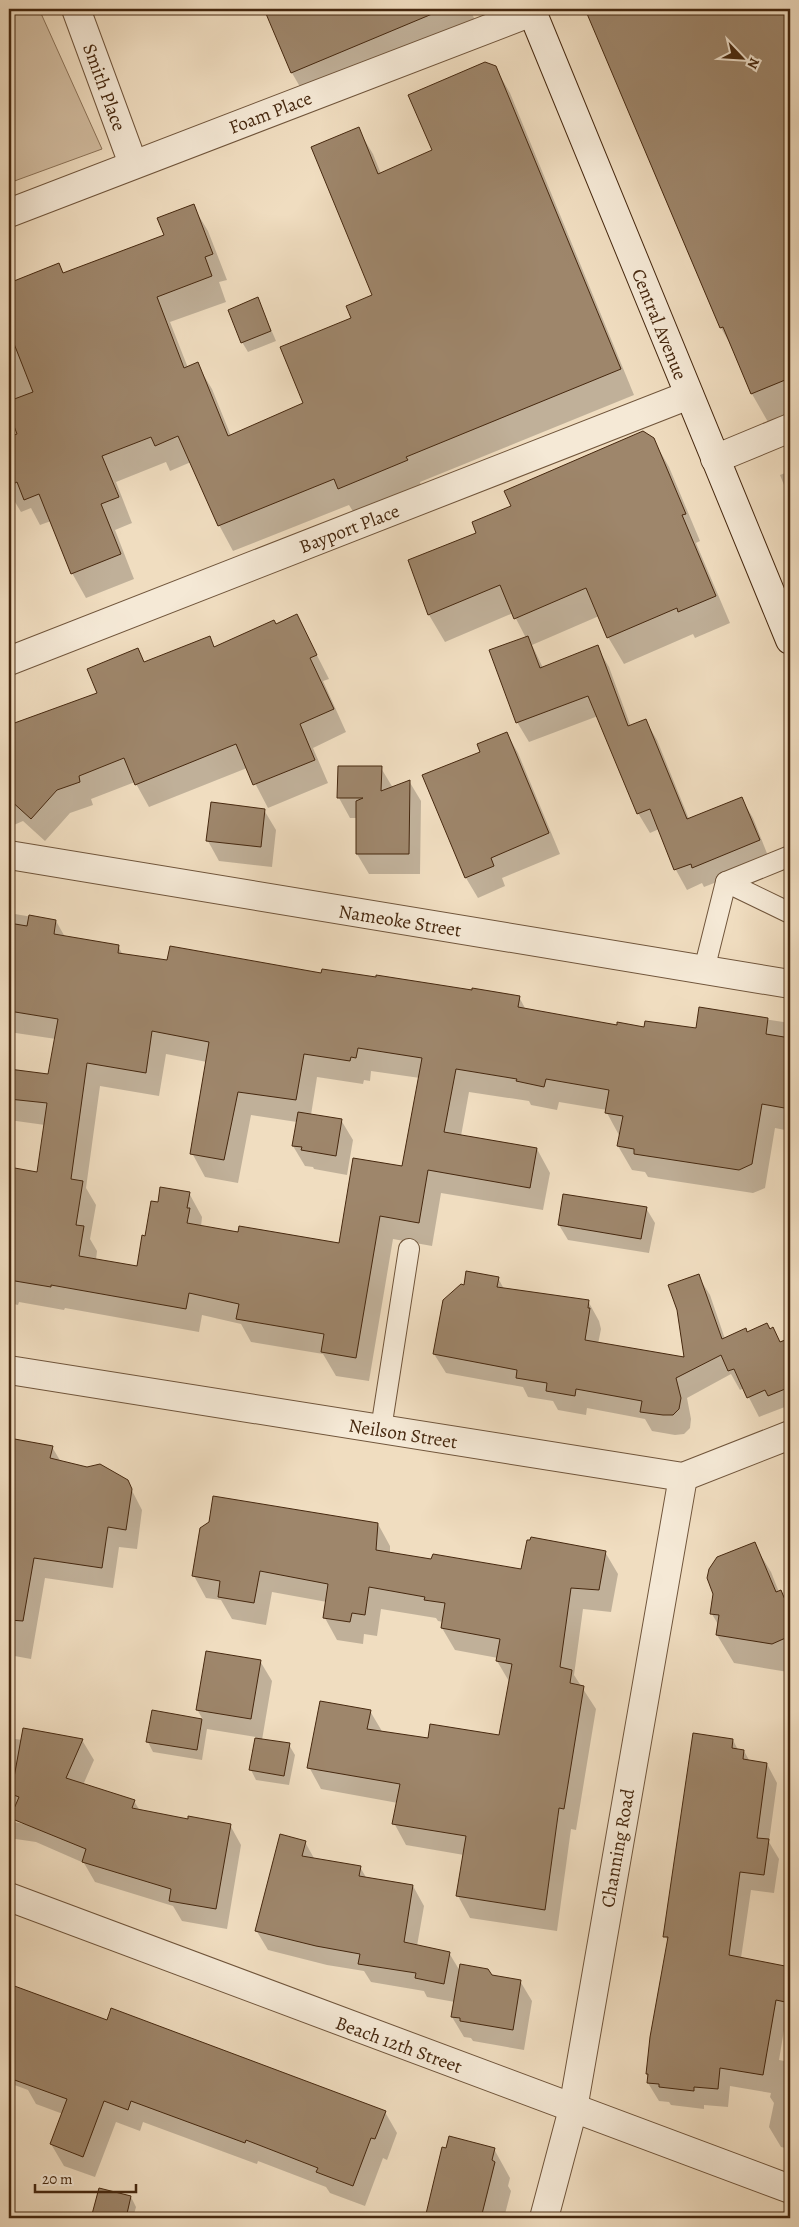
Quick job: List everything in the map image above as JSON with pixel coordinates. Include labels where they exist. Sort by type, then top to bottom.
[{"type":"street","name":"Smith Place","points":[[76,9],[133,164]]},
{"type":"street","name":"Foam Place","points":[[9,213],[531,10]]},
{"type":"street","name":"Central Avenue","points":[[531,10],[790,640]]},
{"type":"street","name":"Bayport Place","points":[[9,661],[689,395]]},
{"type":"street","points":[[715,458],[790,428]]},
{"type":"street","name":"Nameoke Street","points":[[9,855],[790,984]]},
{"type":"street","name":"Neilson Street","points":[[9,1370],[682,1477]]},
{"type":"street","points":[[682,1477],[790,1435]]},
{"type":"street","name":"Channing Road","points":[[544,2218],[573,2109],[682,1477]]},
{"type":"street","name":"Beach 12th Street","points":[[9,1897],[790,2189]]},
{"type":"lane","points":[[726,882],[790,856]]},
{"type":"lane","points":[[704,970],[726,882]]},
{"type":"lane","points":[[726,882],[790,913]]},
{"type":"lane","points":[[380,1429],[409,1249]]},
{"type":"shaded area","points":[[9,9],[39,9],[102,149],[9,183]]},
{"type":"building","points":[[264,9],[444,9],[291,73]]},
{"type":"building","points":[[585,9],[790,9],[790,378],[751,394],[723,327],[720,328]]},
{"type":"building","points":[[485,62],[496,66],[621,369],[406,457],[408,460],[338,489],[334,479],[218,526],[178,436],[155,446],[151,437],[102,456],[119,497],[101,504],[121,554],[71,574],[39,494],[24,500],[17,482],[9,486],[9,437],[17,434],[9,413],[9,401],[33,392],[9,331],[9,283],[59,263],[63,273],[164,235],[157,218],[194,204],[213,254],[205,257],[212,276],[157,297],[184,368],[198,362],[228,436],[303,403],[280,347],[351,318],[346,306],[372,295],[311,147],[359,127],[378,174],[432,150],[408,95]]},
{"type":"building","points":[[258,297],[271,331],[241,343],[228,310]]},
{"type":"building","points":[[643,431],[654,438],[686,514],[682,515],[716,596],[678,612],[677,608],[607,638],[586,588],[514,619],[500,585],[428,615],[408,560],[476,533],[472,522],[511,506],[504,491]]},
{"type":"building","points":[[297,614],[317,655],[310,658],[334,709],[300,724],[315,760],[253,785],[236,744],[135,785],[124,758],[79,776],[80,782],[57,790],[31,819],[9,799],[9,725],[97,693],[87,669],[138,648],[144,662],[210,636],[214,647],[274,620],[276,624]]},
{"type":"building","points":[[528,636],[540,668],[598,645],[628,726],[646,719],[687,819],[742,797],[760,840],[692,868],[691,864],[674,870],[650,809],[637,814],[588,696],[516,723],[489,650]]},
{"type":"building","points":[[507,732],[549,833],[491,858],[494,866],[465,878],[422,775],[480,752],[477,744]]},
{"type":"building","points":[[338,766],[382,766],[381,791],[410,780],[409,854],[356,854],[356,801],[363,798],[337,798]]},
{"type":"building","points":[[211,802],[265,809],[261,847],[206,841]]},
{"type":"building","points":[[29,915],[56,920],[54,934],[119,945],[118,953],[167,960],[170,946],[321,973],[322,969],[376,977],[376,975],[520,996],[518,1007],[617,1025],[617,1022],[644,1027],[645,1021],[696,1028],[699,1007],[768,1018],[766,1034],[790,1038],[790,1109],[762,1104],[752,1164],[739,1170],[634,1154],[634,1149],[617,1146],[623,1116],[605,1113],[609,1090],[546,1079],[544,1087],[516,1081],[517,1079],[456,1069],[444,1132],[537,1148],[530,1188],[428,1170],[419,1223],[380,1216],[356,1358],[321,1352],[324,1334],[236,1319],[239,1304],[189,1293],[186,1309],[51,1285],[51,1287],[9,1280],[9,1167],[37,1172],[47,1103],[9,1099],[9,1069],[48,1074],[58,1019],[9,1011],[9,923],[27,926]],"holes":[[[152,1031],[209,1042],[190,1154],[224,1160],[238,1092],[296,1100],[304,1054],[350,1061],[351,1057],[356,1058],[358,1048],[422,1058],[402,1166],[353,1158],[339,1243],[239,1226],[238,1232],[187,1223],[190,1208],[187,1208],[190,1192],[160,1187],[158,1202],[151,1201],[145,1236],[142,1235],[137,1266],[79,1256],[84,1226],[76,1225],[83,1181],[71,1179],[87,1063],[146,1073]]]},
{"type":"building","points":[[298,1112],[342,1119],[336,1156],[301,1150],[302,1147],[292,1146]]},
{"type":"building","points":[[563,1194],[647,1207],[641,1239],[558,1225]]},
{"type":"building","points":[[466,1271],[499,1277],[497,1287],[589,1300],[588,1308],[590,1308],[585,1340],[684,1357],[677,1310],[668,1285],[699,1274],[722,1339],[746,1328],[747,1332],[767,1323],[770,1329],[773,1327],[780,1342],[790,1338],[790,1387],[768,1396],[765,1390],[747,1398],[734,1369],[728,1371],[721,1355],[676,1378],[681,1398],[679,1409],[673,1415],[663,1415],[640,1412],[642,1401],[576,1389],[575,1396],[546,1391],[547,1383],[516,1378],[517,1370],[433,1354],[443,1300],[461,1284],[464,1285]]},
{"type":"building","points":[[9,1438],[53,1446],[50,1458],[87,1467],[100,1464],[128,1480],[132,1489],[126,1530],[108,1527],[102,1568],[34,1558],[23,1621],[9,1620]]},
{"type":"building","points":[[213,1496],[378,1523],[376,1550],[431,1559],[433,1554],[521,1569],[527,1540],[530,1540],[531,1537],[606,1551],[599,1590],[571,1588],[560,1667],[572,1670],[570,1683],[584,1686],[564,1809],[559,1808],[545,1910],[456,1896],[466,1836],[392,1824],[400,1784],[307,1768],[320,1701],[371,1710],[367,1729],[428,1738],[430,1724],[499,1735],[512,1664],[496,1661],[500,1639],[441,1628],[445,1603],[424,1600],[425,1597],[369,1587],[365,1615],[352,1613],[350,1622],[323,1618],[328,1584],[260,1571],[254,1603],[218,1597],[220,1581],[192,1576],[200,1528],[209,1522]]},
{"type":"building","points":[[755,1542],[776,1592],[781,1590],[790,1612],[790,1636],[772,1644],[716,1635],[719,1615],[710,1614],[713,1594],[707,1578],[709,1569],[717,1557]]},
{"type":"building","points":[[206,1651],[261,1660],[251,1719],[196,1710]]},
{"type":"building","points":[[152,1710],[202,1719],[197,1750],[146,1742]]},
{"type":"building","points":[[23,1728],[83,1739],[66,1778],[135,1800],[132,1808],[188,1819],[188,1816],[231,1824],[216,1909],[169,1901],[171,1889],[82,1862],[86,1849],[10,1818],[19,1797],[11,1794]]},
{"type":"building","points":[[693,1733],[733,1739],[732,1748],[744,1750],[743,1759],[767,1763],[757,1838],[769,1839],[764,1875],[740,1872],[729,1955],[790,1967],[790,2003],[776,2000],[763,2075],[720,2068],[718,2089],[694,2087],[694,2091],[659,2087],[659,2084],[647,2083],[648,2074],[646,2074],[650,2037],[668,1937],[663,1937]]},
{"type":"building","points":[[255,1738],[290,1743],[284,1776],[249,1770]]},
{"type":"building","points":[[280,1834],[306,1841],[302,1856],[361,1866],[359,1876],[413,1885],[404,1942],[450,1952],[444,1984],[415,1978],[416,1973],[358,1964],[360,1954],[316,1946],[255,1931]]},
{"type":"building","points":[[460,1964],[488,1969],[492,1975],[521,1980],[513,2030],[460,2021],[460,2018],[451,2017]]},
{"type":"building","points":[[9,1984],[107,2020],[111,2008],[386,2111],[375,2139],[371,2138],[353,2186],[316,2172],[318,2168],[246,2140],[245,2143],[131,2101],[128,2110],[104,2101],[83,2157],[50,2144],[67,2099],[9,2078],[12,2061],[9,2060]]},
{"type":"building","points":[[449,2136],[495,2148],[492,2160],[495,2162],[481,2218],[425,2218],[442,2147],[446,2148]]},
{"type":"building","points":[[99,2188],[131,2196],[126,2218],[91,2218]]}]
